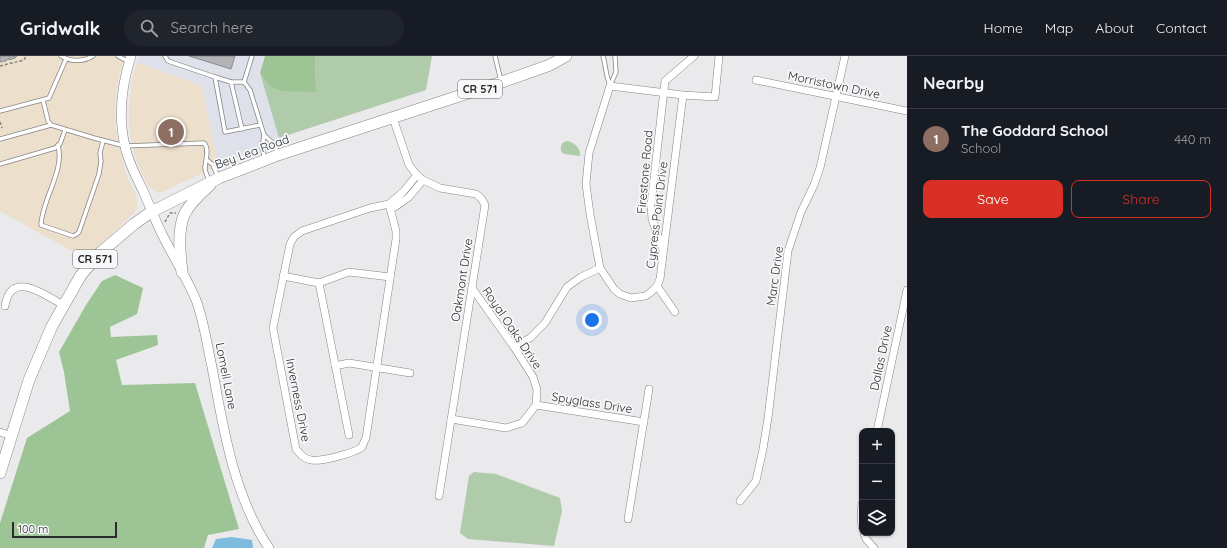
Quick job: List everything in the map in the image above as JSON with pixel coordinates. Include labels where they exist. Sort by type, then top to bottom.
[{"type":"main road","name":"Bey Lea Road","points":[[12,436],[29,380],[52,326],[81,275],[100,253],[134,224],[151,212],[214,180],[265,160],[502,82],[550,65],[566,56]]},
{"type":"main road","points":[[182,272],[180,243],[182,222],[189,206],[214,180]]},
{"type":"main road","name":"CR 571","points":[[0,473],[12,436]]},
{"type":"street","name":"Firestone Road","points":[[664,251],[652,219],[651,205],[665,81],[694,56]]},
{"type":"street","points":[[610,86],[683,95],[715,97],[718,56]]},
{"type":"street","name":"Marc Drive","points":[[740,501],[756,481],[768,418],[788,252],[800,212],[814,185],[820,168],[845,56]]},
{"type":"street","name":"Lomell Lane","points":[[130,59],[123,89],[122,126],[125,146],[131,166],[151,212],[196,300],[227,443],[240,486],[260,535],[269,548]]},
{"type":"street","name":"Morristown Drive","points":[[756,80],[907,111]]},
{"type":"street","name":"Cypress Point Drive","points":[[610,86],[589,153],[586,184],[600,268],[614,289],[620,294],[631,298],[645,296],[650,293],[657,286],[660,279],[683,95]]},
{"type":"street","name":"Oakmont Drive","points":[[393,118],[409,165],[418,175],[424,180],[440,188],[476,194],[481,198],[484,205],[439,496]]},
{"type":"street","name":"Inverness Drive","points":[[389,204],[396,231],[366,438],[362,446],[355,451],[318,460],[310,460],[303,457],[296,449],[273,328],[290,244],[294,237],[302,231],[370,208],[389,204],[403,192],[418,175]]},
{"type":"street","name":"Inverness Drive","points":[[389,204],[396,207],[424,180]]},
{"type":"street","points":[[514,347],[530,338],[544,323],[567,287],[581,276],[600,268]]},
{"type":"street","points":[[283,276],[319,283],[349,272],[390,277]]},
{"type":"street","points":[[319,283],[349,435]]},
{"type":"street","points":[[657,286],[675,312]]},
{"type":"street","points":[[5,306],[6,299],[11,291],[17,287],[26,287],[36,290],[64,305]]},
{"type":"street","name":"Royal Oaks Drive","points":[[472,288],[514,347],[533,377],[537,390],[536,405]]},
{"type":"street","name":"Dallas Drive","points":[[878,428],[907,290]]},
{"type":"street","points":[[336,366],[350,363],[410,373]]},
{"type":"street","name":"Spyglass Drive","points":[[628,519],[649,389]]},
{"type":"street","points":[[451,419],[506,428],[522,423],[536,405]]},
{"type":"street","name":"Spyglass Drive","points":[[536,405],[644,422]]},
{"type":"street","points":[[0,432],[12,436]]},
{"type":"street","points":[[865,536],[874,548]]},
{"type":"lane","points":[[61,56],[74,61],[93,56]]},
{"type":"lane","points":[[118,56],[130,59]]},
{"type":"lane","points":[[165,56],[168,61],[231,82],[244,82]]},
{"type":"lane","points":[[244,82],[252,56]]},
{"type":"lane","points":[[495,56],[502,82]]},
{"type":"lane","points":[[602,56],[606,76],[610,86]]},
{"type":"lane","points":[[610,86],[616,72],[615,56]]},
{"type":"lane","points":[[0,112],[49,98],[66,59]]},
{"type":"lane","points":[[215,76],[225,132],[260,125]]},
{"type":"lane","points":[[231,82],[242,129]]},
{"type":"lane","points":[[244,82],[250,90],[264,135],[274,144],[278,156]]},
{"type":"lane","points":[[43,100],[48,121],[51,125],[103,141],[125,146],[139,144],[204,143],[206,146],[207,160],[205,169],[214,180]]},
{"type":"lane","points":[[0,139],[51,125]]},
{"type":"lane","points":[[0,164],[55,148],[60,144],[64,130]]},
{"type":"lane","points":[[264,135],[262,148],[265,160]]},
{"type":"lane","points":[[58,145],[60,155],[41,225],[73,236],[79,232],[99,174],[101,161],[100,152],[103,141]]},
{"type":"lane","points":[[207,160],[213,165],[214,180]]},
{"type":"path","points":[[0,66],[24,60],[26,56]]},
{"type":"path","points":[[0,122],[2,128]]},
{"type":"path","points":[[165,222],[170,213],[182,212]]},
{"type":"shaded area","points":[[0,56],[125,56],[116,93],[116,132],[125,171],[137,198],[137,208],[133,214],[86,259],[0,211]]},
{"type":"shaded area","points":[[139,56],[265,56],[260,73],[281,143],[227,161],[218,166],[202,86],[137,62]]},
{"type":"shaded area","points":[[137,62],[202,86],[218,166],[162,192],[156,192],[147,185],[136,160],[131,140],[129,106],[132,79]]},
{"type":"green space","points":[[265,56],[315,56],[316,92],[282,91],[269,86],[260,73]]},
{"type":"green space","points":[[315,56],[432,56],[426,90],[279,138],[260,73],[269,86],[316,92]]},
{"type":"green space","points":[[567,141],[576,146],[579,150],[580,156],[564,154],[561,151],[562,144]]},
{"type":"green space","points":[[115,275],[143,288],[137,314],[110,327],[111,337],[157,335],[158,345],[116,360],[122,385],[195,383],[239,529],[208,535],[204,548],[0,548],[0,523],[27,438],[70,411],[64,372],[59,352],[86,305],[102,281]]},
{"type":"green space","points":[[474,472],[496,474],[560,498],[562,511],[554,546],[468,539],[460,533],[469,476]]},
{"type":"water","points":[[232,537],[252,540],[253,548],[212,548],[216,539]]},
{"type":"building","points":[[0,56],[17,56],[15,58],[9,60],[9,58],[6,61],[0,62]]},
{"type":"building","points":[[189,56],[235,56],[231,69]]},
{"type":"place","name":"The Goddard School","points":[[171,132]]}]
